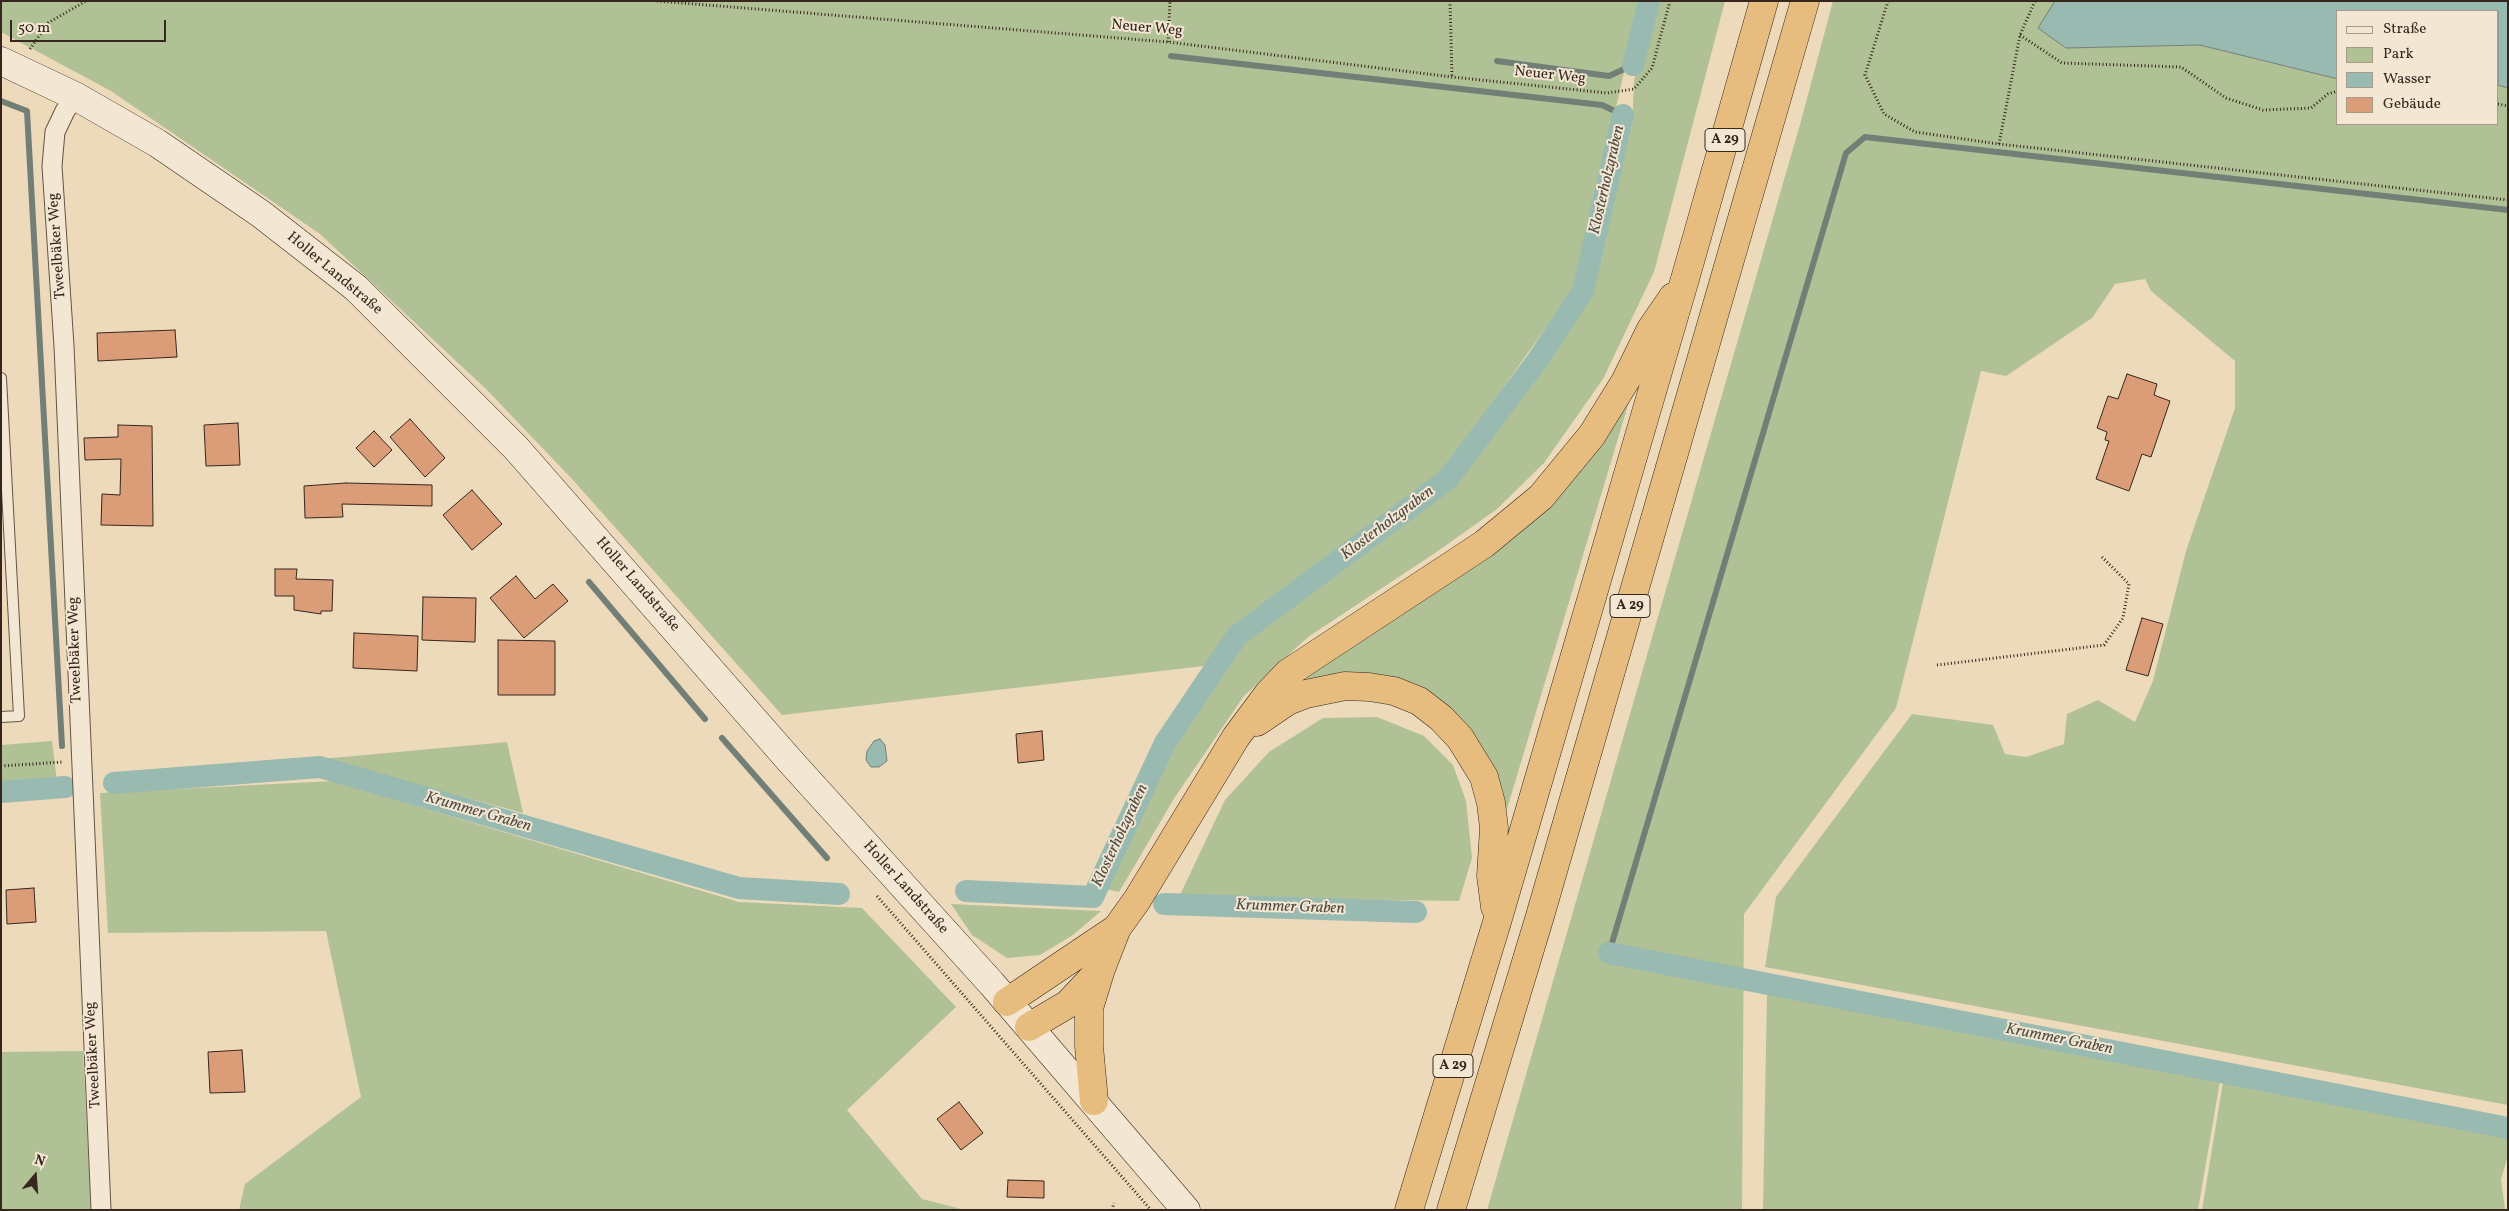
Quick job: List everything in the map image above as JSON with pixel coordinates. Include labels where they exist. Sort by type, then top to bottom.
[{"type":"highway","name":"A 29","points":[[1409,1210],[1497,922],[1686,279],[1764,1]]},
{"type":"highway","name":"A 29","points":[[1451,1210],[1540,916],[1805,1]]},
{"type":"highway","points":[[1094,1101],[1089,1046],[1089,1008],[1101,969],[1117,928],[1137,900],[1211,774],[1236,737],[1268,694],[1288,674],[1484,544],[1541,497],[1592,434],[1626,380],[1651,328],[1686,279]]},
{"type":"highway","points":[[1236,737],[1288,701],[1306,694],[1336,688],[1369,687],[1394,691],[1418,701],[1441,718],[1460,738],[1484,777],[1491,803],[1494,828],[1491,876],[1497,922]]},
{"type":"highway","points":[[1007,1002],[1117,928]]},
{"type":"highway","points":[[1029,1027],[1068,1004],[1101,969]]},
{"type":"main road","name":"Holler Landstraße","points":[[9,65],[75,96],[157,144],[261,214],[356,288],[516,448],[786,756],[1029,1027],[1186,1210]]},
{"type":"street","name":"Tweelbäker Weg","points":[[75,96],[55,132],[52,166],[64,346],[101,1210]]},
{"type":"lane","points":[[1,378],[19,716],[1,717]]},
{"type":"path","points":[[9,65],[48,22],[86,1]]},
{"type":"path","name":"Neuer Weg","points":[[657,1],[1168,42],[1452,77],[1607,93],[1634,89],[1652,68],[1670,1]]},
{"type":"path","points":[[1168,42],[1170,1]]},
{"type":"path","points":[[1450,1],[1452,77]]},
{"type":"path","points":[[1888,1],[1865,75],[1884,114],[1915,132],[1999,144],[2508,200]]},
{"type":"path","points":[[1999,144],[2020,35],[2035,1]]},
{"type":"path","points":[[2020,35],[2062,63],[2181,67],[2226,98],[2263,110],[2312,108],[2328,94],[2336,92]]},
{"type":"path","points":[[1937,665],[2104,645],[2123,618],[2129,584],[2102,557]]},
{"type":"path","points":[[1,766],[81,760]]},
{"type":"path","points":[[1112,1210],[1114,1202]]},
{"type":"green space","points":[[1,1],[1640,1],[1576,285],[1442,474],[1234,625],[1204,666],[782,715],[573,480],[486,389],[320,234],[111,91],[1,32]]},
{"type":"green space","points":[[1654,1],[1725,1],[1654,272],[1603,379],[1544,463],[1497,509],[1438,551],[1308,637],[1244,696],[1175,797],[1119,892],[1101,888],[1170,747],[1245,640],[1458,482],[1589,298],[1632,126],[1634,81]]},
{"type":"green space","points":[[1833,1],[2055,1],[2039,28],[2066,48],[2200,45],[2336,79],[2336,125],[2499,125],[2499,85],[2508,88],[2508,1105],[1765,967],[1776,897],[1912,714],[1993,725],[2005,754],[2026,757],[2064,744],[2067,714],[2098,700],[2135,722],[2153,681],[2186,551],[2235,408],[2235,361],[2151,291],[2145,279],[2115,284],[2092,318],[2006,376],[1981,371],[1896,708],[1744,914],[1742,1210],[1487,1210],[1801,121]]},
{"type":"green space","points":[[1631,395],[1507,809],[1499,809],[1451,710],[1298,686],[1342,648],[1400,608]]},
{"type":"green space","points":[[1377,717],[1424,736],[1453,765],[1466,801],[1472,858],[1459,901],[1179,897],[1225,800],[1269,752],[1323,718]]},
{"type":"green space","points":[[52,741],[57,782],[1,785],[1,745]]},
{"type":"green space","points":[[507,742],[523,813],[321,759]]},
{"type":"green space","points":[[332,781],[739,902],[862,908],[956,1007],[847,1110],[922,1199],[965,1210],[239,1210],[245,1184],[361,1097],[326,931],[108,933],[100,793]]},
{"type":"green space","points":[[951,904],[1101,911],[1073,935],[1040,955],[1007,958],[972,935]]},
{"type":"green space","points":[[1767,993],[2220,1081],[2198,1210],[1763,1210]]},
{"type":"green space","points":[[83,1051],[91,1210],[1,1210],[1,1052]]},
{"type":"green space","points":[[2223,1082],[2508,1136],[2508,1156],[2501,1179],[2505,1210],[2202,1210]]},
{"type":"water","points":[[2055,1],[2508,1],[2508,88],[2499,85],[2499,10],[2336,10],[2336,79],[2200,45],[2066,48],[2038,28]]},
{"type":"water","points":[[880,739],[885,745],[887,761],[879,767],[871,767],[866,760],[867,751],[874,741]]},
{"type":"building","points":[[175,330],[177,357],[98,361],[97,333]]},
{"type":"building","points":[[2127,374],[2157,384],[2154,395],[2170,401],[2151,457],[2142,454],[2129,491],[2096,479],[2109,441],[2105,440],[2107,432],[2097,428],[2108,396],[2118,399]]},
{"type":"building","points":[[410,419],[445,458],[425,477],[390,437]]},
{"type":"building","points":[[238,423],[240,465],[206,466],[204,425]]},
{"type":"building","points":[[118,425],[152,426],[153,526],[101,525],[102,494],[120,495],[121,459],[85,460],[84,438],[118,437]]},
{"type":"building","points":[[374,431],[392,450],[374,467],[356,448]]},
{"type":"building","points":[[346,483],[432,485],[432,506],[342,504],[343,517],[305,518],[304,486]]},
{"type":"building","points":[[472,490],[502,524],[472,550],[443,515]]},
{"type":"building","points":[[275,569],[297,569],[296,579],[333,580],[332,611],[321,611],[321,614],[294,610],[294,596],[275,596]]},
{"type":"building","points":[[516,576],[535,599],[553,584],[568,601],[524,638],[490,598]]},
{"type":"building","points":[[423,597],[476,598],[475,642],[422,640]]},
{"type":"building","points":[[2142,618],[2163,624],[2148,676],[2126,670]]},
{"type":"building","points":[[354,633],[418,636],[417,671],[353,668]]},
{"type":"building","points":[[498,640],[555,641],[555,695],[498,695]]},
{"type":"building","points":[[1042,731],[1044,760],[1018,763],[1016,734]]},
{"type":"building","points":[[34,888],[36,922],[7,924],[6,890]]},
{"type":"building","points":[[242,1050],[245,1092],[210,1093],[208,1052]]},
{"type":"building","points":[[959,1102],[983,1133],[961,1150],[937,1119]]},
{"type":"building","points":[[1008,1180],[1044,1181],[1044,1198],[1007,1197]]},
{"type":"waterway","name":"Klosterholzgraben","points":[[1633,65],[1649,1]]},
{"type":"waterway","points":[[1171,56],[1602,105],[1623,115]]},
{"type":"waterway","points":[[1497,61],[1609,76],[1633,65]]},
{"type":"waterway","points":[[1,101],[27,111],[62,746]]},
{"type":"waterway","name":"Klosterholzgraben","points":[[966,891],[1093,897],[1165,743],[1237,636],[1448,479],[1537,361],[1583,291],[1623,115]]},
{"type":"waterway","points":[[1609,953],[1846,153],[1865,137],[2508,210]]},
{"type":"waterway","points":[[589,582],[705,719]]},
{"type":"waterway","points":[[722,738],[827,858]]},
{"type":"waterway","name":"Krummer Graben","points":[[114,783],[320,767],[739,888],[839,894]]},
{"type":"waterway","name":"Krummer Graben","points":[[1,792],[65,787]]},
{"type":"waterway","name":"Krummer Graben","points":[[1164,904],[1416,912]]},
{"type":"waterway","name":"Krummer Graben","points":[[1609,953],[2508,1128]]}]
